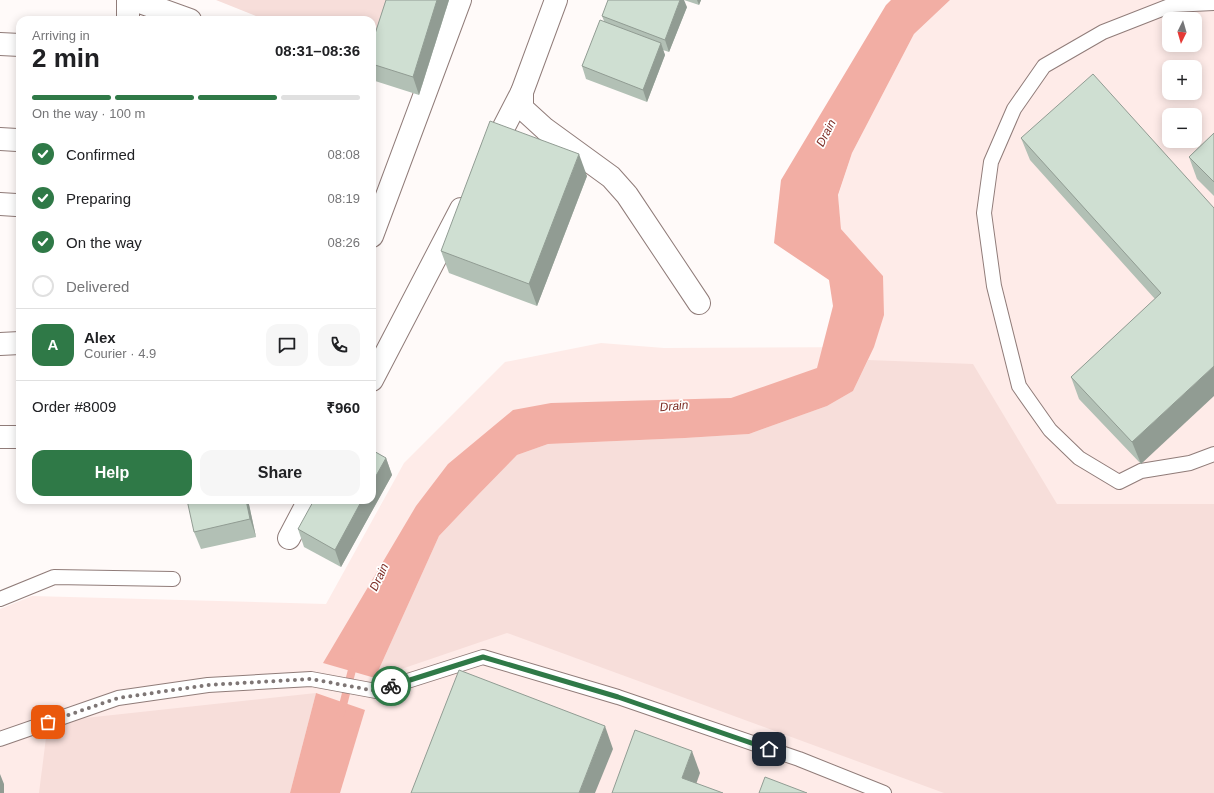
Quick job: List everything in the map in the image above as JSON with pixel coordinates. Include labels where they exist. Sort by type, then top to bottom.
[{"type":"street","points":[[128,0],[128,16]]},
{"type":"street","points":[[134,0],[179,16]]},
{"type":"street","points":[[376,225],[460,0]]},
{"type":"street","points":[[482,169],[522,92],[556,0]]},
{"type":"street","points":[[0,44],[16,45]]},
{"type":"street","points":[[522,92],[522,108],[545,129],[611,176],[628,195],[699,303]]},
{"type":"street","points":[[376,372],[471,190]]},
{"type":"street","points":[[0,344],[16,343]]},
{"type":"street","points":[[0,437],[16,437]]},
{"type":"street","points":[[289,538],[307,504]]},
{"type":"lane","points":[[1214,3],[1172,5],[1103,32],[1044,66],[1014,109],[991,162],[984,213],[994,286],[1019,386],[1050,430],[1079,458],[1119,482],[1141,471],[1190,463],[1214,454]]},
{"type":"lane","points":[[0,599],[54,577],[173,579]]},
{"type":"lane","points":[[0,739],[118,698],[208,685],[311,679],[376,691],[483,657],[648,707],[799,759],[884,793]]},
{"type":"shaded area","points":[[216,0],[390,0],[376,41],[376,16],[256,16]]},
{"type":"shaded area","points":[[950,0],[1214,0],[1214,793],[0,793],[0,609],[32,596],[326,604],[404,463],[505,362],[601,343],[664,348],[874,347],[883,276],[841,229],[838,196],[852,153],[914,34]]},
{"type":"shaded area","points":[[868,360],[973,364],[1057,504],[1214,504],[1214,793],[944,793],[507,633],[375,678],[439,536],[517,455],[548,444],[749,434],[827,406],[853,391]]},
{"type":"shaded area","points":[[316,693],[290,793],[39,793],[48,722]]},
{"type":"water","points":[[891,0],[950,0],[914,34],[852,153],[838,195],[841,229],[883,276],[884,315],[874,347],[853,391],[827,406],[749,434],[548,444],[517,455],[439,536],[375,678],[323,663],[416,506],[448,464],[513,410],[551,403],[731,398],[817,368],[833,306],[829,280],[774,243],[781,180],[886,5]]},
{"type":"water","points":[[316,693],[365,710],[340,793],[290,793]]},
{"type":"building","points":[[386,0],[437,0],[413,77],[376,65],[376,31]]},
{"type":"building","points":[[608,0],[680,0],[665,40],[602,16]]},
{"type":"building","points":[[600,20],[661,43],[643,90],[582,66]]},
{"type":"building","points":[[1093,74],[1214,208],[1214,366],[1132,442],[1071,377],[1161,293],[1021,138]]},
{"type":"building","points":[[490,121],[579,154],[529,284],[441,251]]},
{"type":"building","points":[[1214,133],[1214,182],[1189,157],[1198,148],[1202,148],[1202,145]]},
{"type":"building","points":[[376,452],[386,458],[376,476]]},
{"type":"building","points":[[188,504],[247,504],[250,519],[194,532]]},
{"type":"building","points":[[312,504],[360,504],[335,550],[298,529]]},
{"type":"building","points":[[459,670],[605,726],[579,793],[411,793]]},
{"type":"building","points":[[635,730],[692,751],[682,778],[723,793],[612,793]]},
{"type":"building","points":[[765,777],[807,793],[759,793]]},
{"type":"waterway","name":"Drain","points":[[341,713],[354,662]]},
{"type":"way so far","points":[[48,722],[118,698],[208,685],[311,679],[376,691],[391,686]]},
{"type":"route","points":[[391,686],[483,657],[618,697],[769,749]]}]
